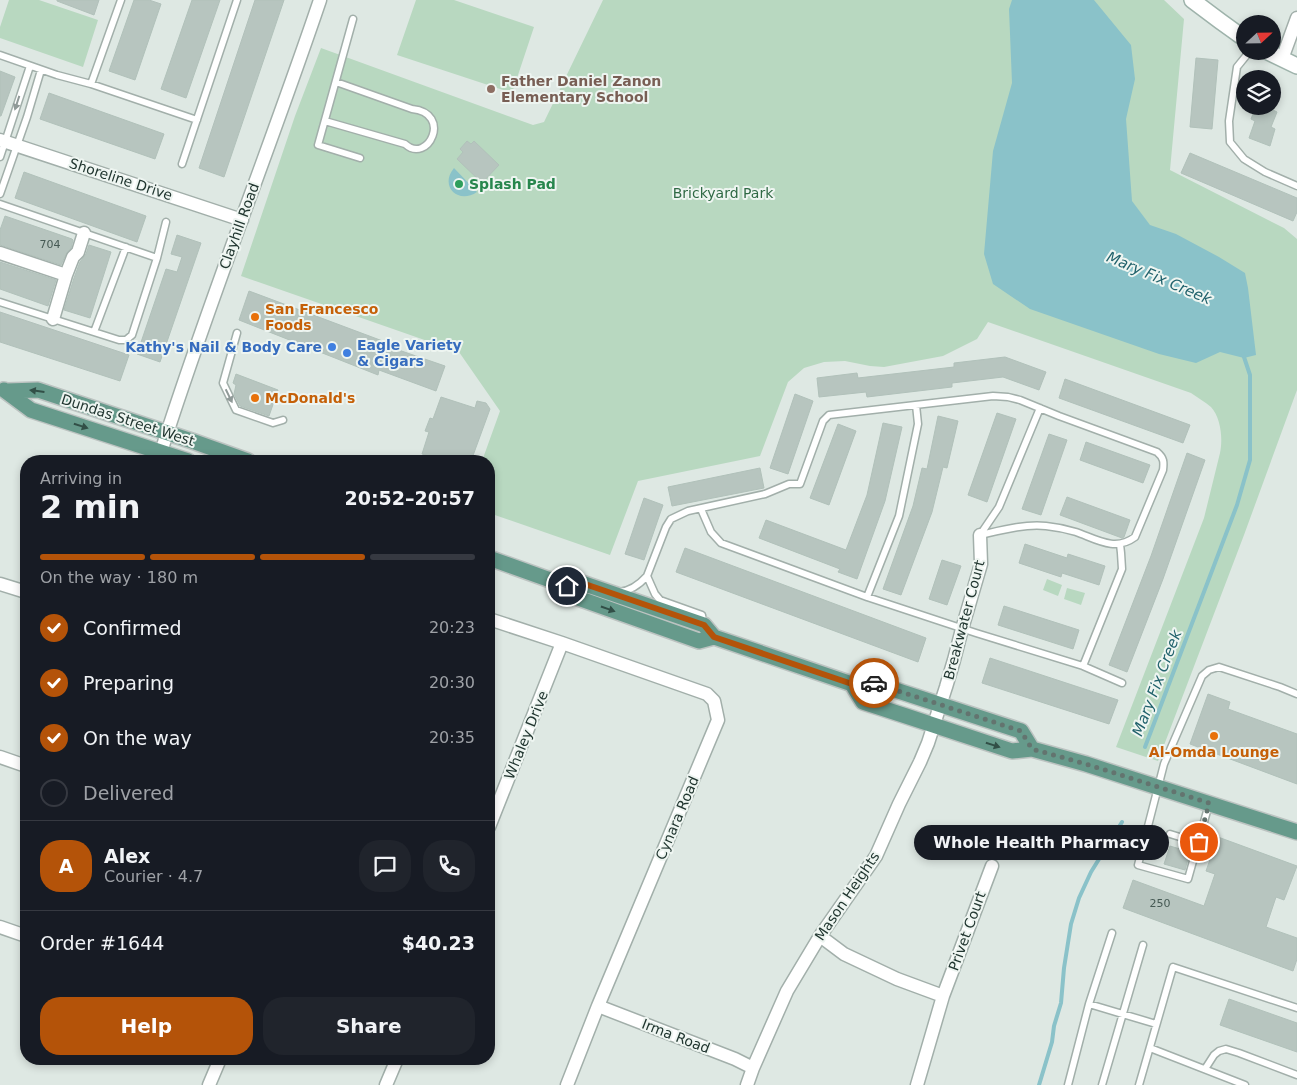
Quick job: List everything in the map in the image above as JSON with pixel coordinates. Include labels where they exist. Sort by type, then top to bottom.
[{"type":"main road","name":"Dundas Street West","points":[[3,390],[38,390],[231,455]]},
{"type":"main road","name":"Dundas Street West","points":[[3,390],[31,410],[170,455]]},
{"type":"main road","points":[[495,560],[567,586],[578,598],[699,641],[714,637]]},
{"type":"main road","points":[[567,586],[582,583],[704,625],[714,637],[852,684],[868,681],[1021,731],[1032,749]]},
{"type":"main road","points":[[852,684],[863,702],[1012,751],[1032,749],[1086,764],[1297,832]]},
{"type":"street","name":"Clayhill Road","points":[[161,452],[202,327],[320,0]]},
{"type":"street","points":[[1192,0],[1236,33]]},
{"type":"street","points":[[1297,18],[1282,59],[1297,66]]},
{"type":"street","name":"Shoreline Drive","points":[[7,142],[242,220]]},
{"type":"street","points":[[53,319],[66,275],[78,252],[84,233]]},
{"type":"street","points":[[0,253],[66,275]]},
{"type":"street","name":"Breakwater Court","points":[[940,705],[981,564],[980,535]]},
{"type":"street","points":[[0,584],[20,590]]},
{"type":"street","name":"Cynara Road","points":[[495,621],[708,694],[714,701],[718,720],[598,1006],[567,1085]]},
{"type":"street","name":"Whaley Drive","points":[[495,812],[562,643]]},
{"type":"street","name":"Mason Heights","points":[[747,1085],[788,991],[820,936],[876,856],[920,762],[940,705]]},
{"type":"street","points":[[0,757],[20,764]]},
{"type":"street","name":"Privet Court","points":[[917,1085],[943,996],[992,866]]},
{"type":"street","points":[[0,927],[20,934]]},
{"type":"street","points":[[820,936],[844,954],[897,979],[943,996]]},
{"type":"street","name":"Irma Road","points":[[598,1006],[735,1059],[753,1068]]},
{"type":"street","points":[[209,1085],[217,1065]]},
{"type":"street","points":[[386,1085],[394,1065]]},
{"type":"lane","points":[[91,84],[121,0]]},
{"type":"lane","points":[[182,164],[238,0]]},
{"type":"lane","points":[[353,19],[318,145],[360,158]]},
{"type":"lane","points":[[0,55],[197,120]]},
{"type":"lane","points":[[1243,60],[1237,68],[1229,121],[1230,142],[1244,159],[1265,172],[1297,186]]},
{"type":"lane","points":[[0,194],[7,142],[30,66]]},
{"type":"lane","points":[[0,157],[41,70]]},
{"type":"lane","points":[[324,121],[404,144],[414,150],[425,146],[432,136],[434,128],[432,119],[421,110],[412,109],[336,82]]},
{"type":"lane","points":[[0,204],[157,258]]},
{"type":"lane","points":[[0,302],[119,340],[126,340],[132,334],[157,258],[166,222]]},
{"type":"lane","points":[[94,332],[126,247]]},
{"type":"lane","points":[[237,333],[223,383],[236,410],[273,423],[283,420]]},
{"type":"lane","points":[[608,592],[632,589],[647,576],[666,527],[671,519],[688,511],[765,494],[789,484],[800,484],[823,421],[829,415],[993,396],[1008,397],[1157,452],[1162,456],[1164,462],[1163,470],[1135,537],[1129,542],[1110,544],[1074,531],[1045,526],[1010,528],[980,535]]},
{"type":"lane","points":[[867,597],[898,516],[918,424],[916,405]]},
{"type":"lane","points":[[980,535],[999,507],[1040,408]]},
{"type":"lane","points":[[701,509],[711,532],[721,544],[867,597],[962,629],[1083,666],[1122,683]]},
{"type":"lane","points":[[1083,666],[1122,568],[1120,544]]},
{"type":"lane","points":[[647,576],[655,594],[660,600],[702,615],[704,625]]},
{"type":"lane","points":[[1209,803],[1188,879],[1138,864],[1164,764],[1202,676],[1209,670],[1219,667],[1297,694]]},
{"type":"lane","points":[[1170,834],[1199,842]]},
{"type":"lane","points":[[1068,1085],[1089,1004],[1112,933]]},
{"type":"lane","points":[[1102,1085],[1143,945]]},
{"type":"lane","points":[[1139,1085],[1173,967],[1297,1008]]},
{"type":"lane","points":[[1089,1004],[1156,1024]]},
{"type":"lane","points":[[1150,1048],[1245,1085]]},
{"type":"lane","points":[[1205,1069],[1214,1055],[1226,1049],[1297,1076]]},
{"type":"green space","points":[[9,0],[39,0],[98,20],[83,67],[0,38],[0,27]]},
{"type":"green space","points":[[416,0],[454,0],[534,27],[512,93],[397,55]]},
{"type":"green space","name":"Brickyard Park","points":[[603,0],[1164,0],[1184,19],[1170,170],[1284,228],[1297,239],[1297,390],[1158,761],[1116,747],[1204,518],[1220,453],[1221,435],[1217,417],[1211,407],[1191,393],[988,322],[977,339],[943,356],[884,367],[845,361],[824,362],[804,368],[788,382],[760,456],[638,481],[610,555],[495,515],[495,455],[484,455],[500,411],[459,352],[241,276],[295,116],[321,48],[533,125],[544,122]]},
{"type":"green space","points":[[1047,579],[1062,585],[1058,596],[1043,590]]},
{"type":"green space","points":[[1067,588],[1085,593],[1081,605],[1064,599]]},
{"type":"water","points":[[1012,0],[1094,0],[1131,45],[1135,79],[1126,119],[1132,201],[1150,225],[1176,234],[1245,273],[1256,355],[1244,358],[1220,352],[1196,363],[1159,354],[1030,309],[993,284],[984,254],[993,151],[1012,83],[1009,9]]},
{"type":"water","name":"Splash Pad","points":[[454,168],[477,192],[463,196],[453,192],[449,181]]},
{"type":"building","points":[[57,0],[99,0],[94,15]]},
{"type":"building","points":[[134,0],[149,0],[161,4],[135,80],[109,71]]},
{"type":"building","points":[[192,0],[220,0],[186,98],[161,89]]},
{"type":"building","points":[[255,0],[284,0],[224,177],[199,168]]},
{"type":"building","points":[[1196,58],[1218,60],[1212,129],[1190,127]]},
{"type":"building","points":[[0,71],[15,77],[1,116],[0,116]]},
{"type":"building","points":[[49,93],[164,134],[155,159],[40,119]]},
{"type":"building","points":[[1253,115],[1276,115],[1271,127],[1275,129],[1270,146],[1249,138],[1255,121],[1251,119]]},
{"type":"building","points":[[467,141],[471,144],[474,141],[499,165],[482,183],[457,159],[463,152],[460,149]]},
{"type":"building","points":[[1190,153],[1297,198],[1297,212],[1293,221],[1181,173]]},
{"type":"building","points":[[24,172],[146,216],[137,242],[15,198]]},
{"type":"building","points":[[5,216],[72,239],[71,248],[61,265],[0,245],[0,230]]},
{"type":"building","points":[[177,235],[201,243],[160,362],[137,354],[166,269],[177,272],[182,257],[171,254]]},
{"type":"building","points":[[89,245],[111,252],[90,318],[64,310],[80,262],[86,254]]},
{"type":"building","points":[[0,262],[56,280],[48,306],[0,289]]},
{"type":"building","points":[[249,291],[388,343],[387,346],[445,366],[436,391],[379,370],[378,375],[239,320]]},
{"type":"building","points":[[0,312],[129,355],[120,381],[0,342]]},
{"type":"building","points":[[1005,357],[1046,372],[1039,390],[1003,377],[952,383],[952,387],[867,397],[866,392],[819,397],[817,378],[857,373],[858,378],[954,367],[954,363]]},
{"type":"building","name":"McDonald's","points":[[236,374],[278,390],[269,416],[240,406],[234,394],[236,385],[233,383]]},
{"type":"building","points":[[1065,379],[1190,425],[1183,443],[1059,398]]},
{"type":"building","points":[[795,394],[813,401],[788,474],[770,468]]},
{"type":"building","points":[[441,397],[475,408],[477,401],[486,403],[490,409],[473,455],[422,454],[429,432],[425,431],[430,418],[433,419]]},
{"type":"building","points":[[997,413],[1016,419],[987,502],[968,495]]},
{"type":"building","points":[[938,416],[958,421],[947,468],[943,467],[932,512],[901,595],[883,589],[913,506],[922,468],[927,469]]},
{"type":"building","points":[[883,423],[902,427],[885,501],[857,579],[838,572],[840,569],[759,538],[766,520],[846,550],[867,495]]},
{"type":"building","points":[[838,424],[856,431],[829,505],[810,498]]},
{"type":"building","points":[[1049,434],[1067,440],[1041,515],[1022,509]]},
{"type":"building","points":[[1086,442],[1150,465],[1143,483],[1080,460]]},
{"type":"building","points":[[1187,453],[1205,460],[1163,579],[1127,672],[1109,665],[1151,556]]},
{"type":"building","points":[[760,468],[764,488],[672,506],[668,487]]},
{"type":"building","points":[[1067,497],[1130,520],[1124,537],[1122,538],[1060,515]]},
{"type":"building","points":[[644,498],[663,505],[644,560],[625,554]]},
{"type":"building","points":[[1025,544],[1067,558],[1068,554],[1105,566],[1099,585],[1062,573],[1061,577],[1019,563]]},
{"type":"building","points":[[685,548],[926,638],[918,662],[676,572]]},
{"type":"building","points":[[942,560],[961,566],[947,605],[929,599]]},
{"type":"building","points":[[1004,606],[1079,630],[1073,649],[998,625]]},
{"type":"building","points":[[990,658],[1118,700],[1109,724],[982,683]]},
{"type":"building","points":[[1208,694],[1230,702],[1228,709],[1297,734],[1297,784],[1190,744]]},
{"type":"building","points":[[1218,837],[1297,866],[1284,900],[1276,897],[1266,927],[1297,938],[1297,959],[1293,971],[1123,908],[1133,880],[1204,906],[1215,874],[1206,871]]},
{"type":"building","points":[[1170,846],[1190,852],[1185,870],[1164,864]]},
{"type":"building","points":[[1229,999],[1297,1023],[1297,1052],[1220,1025]]},
{"type":"waterway","name":"Mary Fix Creek","points":[[1145,747],[1237,505],[1250,460],[1250,375],[1243,354]]},
{"type":"waterway","name":"Mary Fix Creek","points":[[1039,1085],[1061,1003],[1071,924],[1079,898],[1091,872],[1122,822]]},
{"type":"way so far","points":[[874,683],[1021,731],[1032,749],[1209,803],[1199,842]]},
{"type":"place","name":"Father Daniel Zanon Elementary School","points":[[491,89]]},
{"type":"place","name":"Splash Pad","points":[[459,184]]},
{"type":"place","name":"San Francesco Foods","points":[[255,317]]},
{"type":"place","name":"Kathy's Nail & Body Care","points":[[332,347]]},
{"type":"place","name":"Eagle Variety & Cigars","points":[[347,353]]},
{"type":"place","name":"McDonald's","points":[[255,398]]},
{"type":"place","name":"Al-Omda Lounge","points":[[1214,736]]},
{"type":"place","name":"Whole Health Pharmacy","points":[[1199,842]]},
{"type":"route","points":[[567,586],[582,583],[704,625],[714,637],[852,684],[868,681],[874,683]]}]
